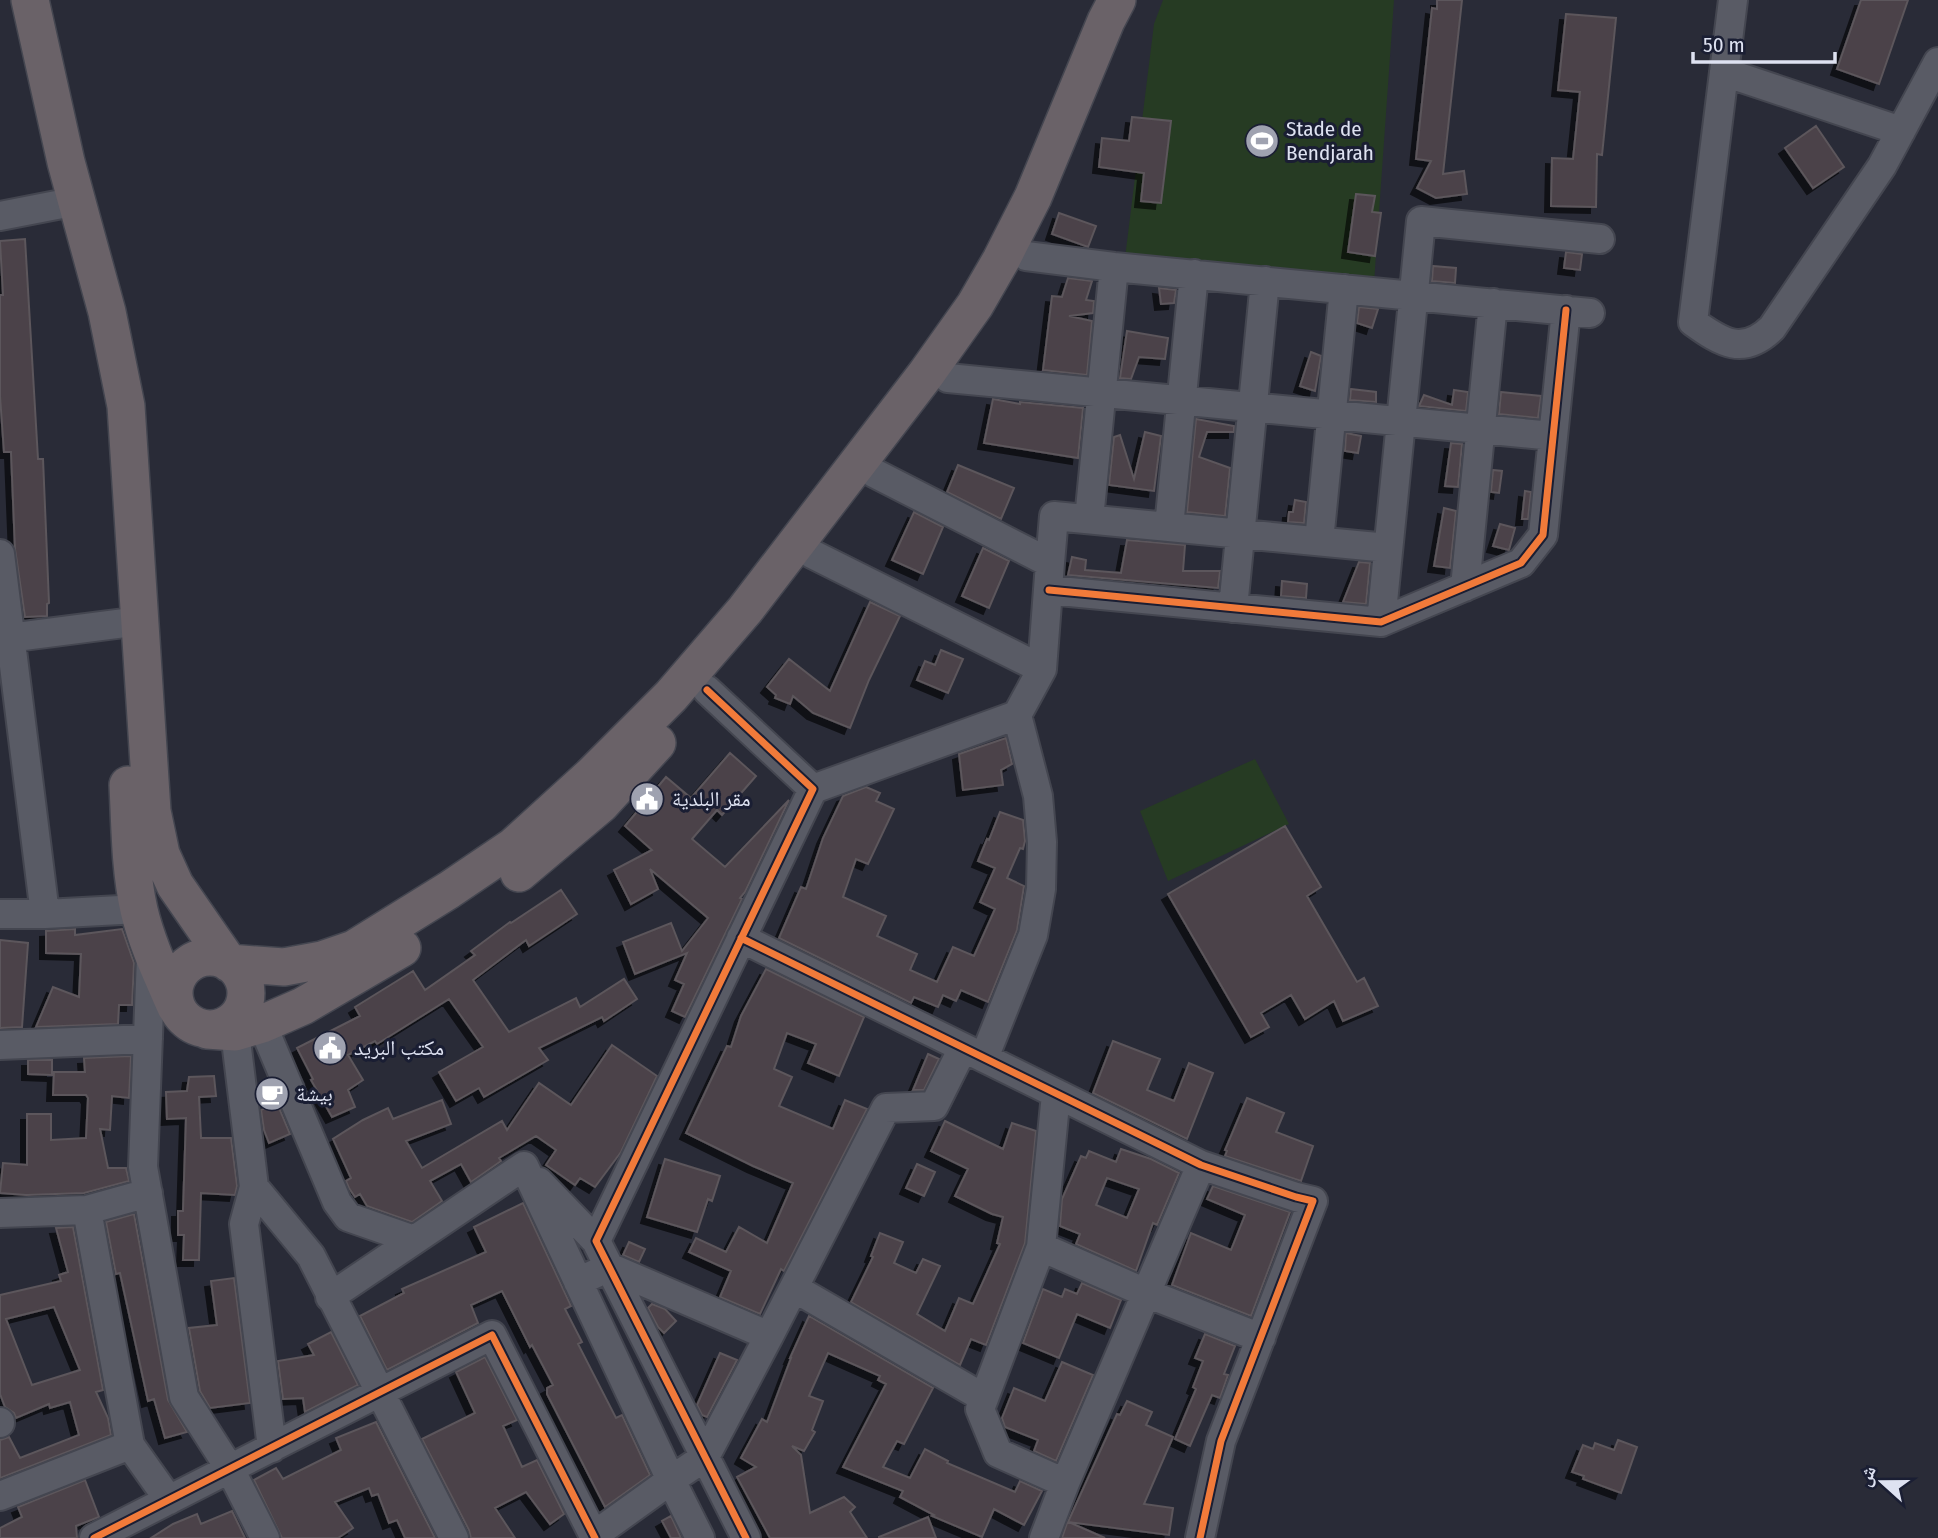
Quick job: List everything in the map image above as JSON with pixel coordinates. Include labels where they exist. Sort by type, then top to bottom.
[{"type":"main road","points":[[30,0],[66,162],[107,313],[126,406],[132,854],[139,909],[152,951],[176,1007],[184,1019],[195,1027],[234,1029],[303,1006],[367,970],[511,879],[601,804],[707,690],[948,378],[1017,275],[1132,0]]},
{"type":"main road","points":[[176,1007],[176,982],[181,971],[191,963],[205,958],[218,958],[229,963],[284,967],[322,960],[354,949],[449,890],[514,846],[591,776],[671,696],[745,610],[926,374],[975,304],[1033,197],[1116,0]]},
{"type":"main road","points":[[66,162],[110,407],[130,622],[152,811],[161,854],[176,885],[244,983],[246,995],[243,1007],[236,1018],[226,1026],[234,1029]]},
{"type":"street","points":[[1732,0],[1693,321],[1716,338],[1743,345],[1759,341],[1772,328],[1882,166],[1938,62]]},
{"type":"street","points":[[1724,72],[1901,131]]},
{"type":"street","points":[[0,216],[72,202]]},
{"type":"street","points":[[1381,622],[1421,221],[1600,239]]},
{"type":"street","points":[[874,473],[1049,577],[1233,608],[1381,622],[1521,563],[1542,535],[1553,436],[1578,311],[1114,267],[1026,256]]},
{"type":"street","points":[[1088,519],[1114,267]]},
{"type":"street","points":[[1169,527],[1194,274]]},
{"type":"street","points":[[1233,608],[1265,281]]},
{"type":"street","points":[[1319,541],[1344,289]]},
{"type":"street","points":[[1465,587],[1493,303]]},
{"type":"street","points":[[948,378],[1553,436]]},
{"type":"street","points":[[596,1241],[813,789],[1017,715],[1042,669],[1054,516],[1388,548]]},
{"type":"street","points":[[0,554],[5,638],[45,914]]},
{"type":"street","points":[[812,554],[1042,669]]},
{"type":"street","points":[[5,638],[130,622]]},
{"type":"street","points":[[707,690],[813,789]]},
{"type":"street","points":[[94,1538],[492,1335],[594,1537],[705,1457],[886,1108],[934,1107],[973,1053],[1033,935],[1041,889],[1042,842],[1038,796],[1017,715]]},
{"type":"street","points":[[0,914],[139,909]]},
{"type":"street","points":[[741,938],[1201,1165],[1313,1201],[1221,1441],[1200,1538]]},
{"type":"street","points":[[152,951],[143,1167],[184,1398],[230,1469],[265,1538]]},
{"type":"street","points":[[234,1029],[254,1187],[244,1224],[272,1448]]},
{"type":"street","points":[[234,1029],[348,1217],[414,1240]]},
{"type":"street","points":[[0,1045],[148,1039]]},
{"type":"street","points":[[1056,1094],[1041,1247],[980,1409],[998,1453],[1065,1483]]},
{"type":"street","points":[[1044,1538],[1201,1165]]},
{"type":"street","points":[[524,1166],[596,1241],[746,1538]]},
{"type":"street","points":[[330,1297],[524,1166]]},
{"type":"street","points":[[524,1166],[700,1538]]},
{"type":"street","points":[[254,1187],[312,1256],[330,1297],[454,1538]]},
{"type":"street","points":[[0,1213],[88,1210],[148,1193]]},
{"type":"street","points":[[88,1210],[131,1444],[169,1500]]},
{"type":"street","points":[[1041,1247],[1146,1293],[1261,1338]]},
{"type":"street","points":[[578,1282],[608,1267],[769,1336]]},
{"type":"street","points":[[793,1288],[984,1398]]},
{"type":"street","points":[[0,1496],[131,1444]]},
{"type":"green space","name":"Stade de Bendjarah","points":[[1163,0],[1394,0],[1374,283],[1125,258],[1154,24]]},
{"type":"green space","points":[[1255,759],[1289,824],[1168,881],[1140,811]]},
{"type":"building","points":[[1437,0],[1462,0],[1443,174],[1464,171],[1467,194],[1436,198],[1417,188],[1431,161],[1416,159],[1432,8],[1437,9]]},
{"type":"building","points":[[1861,0],[1908,0],[1879,84],[1837,69]]},
{"type":"building","points":[[1566,14],[1616,18],[1602,155],[1597,154],[1596,207],[1551,206],[1552,158],[1573,159],[1580,92],[1558,90]]},
{"type":"building","points":[[1132,117],[1171,121],[1161,203],[1141,201],[1144,173],[1099,167],[1102,138],[1129,141]]},
{"type":"building","points":[[1816,126],[1844,167],[1813,188],[1785,148]]},
{"type":"building","points":[[1356,194],[1375,196],[1372,212],[1381,213],[1375,256],[1348,252]]},
{"type":"building","points":[[1059,213],[1096,226],[1088,247],[1052,234]]},
{"type":"building","points":[[25,239],[38,459],[43,459],[49,603],[47,616],[25,617],[15,549],[11,452],[4,452],[0,396],[0,295],[3,295],[0,241]]},
{"type":"building","points":[[1566,252],[1582,254],[1580,270],[1564,268]]},
{"type":"building","points":[[1433,266],[1456,268],[1455,283],[1432,281]]},
{"type":"building","points":[[1068,278],[1092,281],[1086,300],[1094,301],[1093,313],[1069,316],[1092,321],[1087,375],[1043,370],[1052,296],[1062,297]]},
{"type":"building","points":[[1159,288],[1176,290],[1174,303],[1161,304]]},
{"type":"building","points":[[1359,307],[1378,309],[1372,328],[1357,323]]},
{"type":"building","points":[[1127,331],[1168,338],[1165,359],[1139,357],[1131,379],[1120,378]]},
{"type":"building","points":[[1311,352],[1321,356],[1315,391],[1300,386]]},
{"type":"building","points":[[1351,389],[1376,392],[1376,402],[1350,400]]},
{"type":"building","points":[[1454,390],[1468,392],[1466,411],[1419,406],[1424,395],[1452,405]]},
{"type":"building","points":[[1501,392],[1541,396],[1538,418],[1499,414]]},
{"type":"building","points":[[993,399],[1020,404],[1083,408],[1078,458],[984,443]]},
{"type":"building","points":[[1196,419],[1234,426],[1234,432],[1207,432],[1199,457],[1230,468],[1225,516],[1187,512]]},
{"type":"building","points":[[1145,432],[1161,436],[1154,491],[1109,485],[1114,437],[1120,435],[1134,479]]},
{"type":"building","points":[[1346,433],[1361,436],[1358,453],[1345,451]]},
{"type":"building","points":[[1451,443],[1462,444],[1458,487],[1445,486]]},
{"type":"building","points":[[958,465],[1014,488],[1001,519],[947,492]]},
{"type":"building","points":[[1493,470],[1502,471],[1499,493],[1491,492]]},
{"type":"building","points":[[1525,491],[1531,492],[1528,519],[1522,519]]},
{"type":"building","points":[[1295,500],[1306,502],[1304,523],[1288,522]]},
{"type":"building","points":[[1444,508],[1456,511],[1450,568],[1434,566]]},
{"type":"building","points":[[914,512],[943,527],[923,574],[892,560]]},
{"type":"building","points":[[1500,524],[1515,528],[1509,550],[1493,546]]},
{"type":"building","points":[[1127,540],[1185,545],[1183,571],[1220,571],[1218,588],[1068,575],[1072,557],[1086,560],[1085,570],[1121,573]]},
{"type":"building","points":[[983,548],[1009,561],[989,608],[962,596]]},
{"type":"building","points":[[1359,562],[1370,563],[1366,604],[1343,602]]},
{"type":"building","points":[[1282,581],[1307,584],[1306,598],[1281,596]]},
{"type":"building","points":[[870,602],[900,616],[869,680],[850,728],[813,713],[793,696],[790,704],[775,698],[776,695],[767,687],[789,659],[830,691]]},
{"type":"building","points":[[941,650],[963,659],[948,693],[917,680],[925,661],[935,665]]},
{"type":"building","points":[[1006,738],[1012,764],[1001,770],[1003,785],[963,790],[959,754]]},
{"type":"building","points":[[730,753],[756,776],[722,815],[717,810],[692,839],[725,867],[789,800],[685,1017],[672,1011],[684,984],[675,980],[687,953],[635,974],[623,942],[671,923],[682,951],[708,918],[650,869],[658,889],[631,904],[614,870],[652,850],[625,826],[666,777],[691,798]]},
{"type":"building","points":[[866,787],[880,793],[876,801],[894,809],[868,864],[856,859],[843,897],[886,916],[877,936],[917,954],[910,970],[937,982],[953,947],[974,956],[995,909],[980,902],[995,868],[978,861],[1000,812],[1023,820],[1023,849],[1020,848],[1007,878],[1024,886],[1017,930],[988,1002],[961,990],[956,1001],[943,995],[938,1007],[914,997],[911,1003],[779,938],[801,887],[806,889],[823,838],[843,796]]},
{"type":"building","points":[[1285,826],[1321,887],[1307,896],[1357,982],[1364,978],[1378,1006],[1343,1021],[1334,1001],[1305,1019],[1291,995],[1261,1013],[1269,1027],[1251,1037],[1168,894]]},
{"type":"building","points":[[561,890],[577,914],[529,946],[526,940],[473,980],[509,1032],[576,998],[580,1007],[624,979],[637,999],[604,1021],[602,1017],[539,1048],[548,1060],[484,1097],[479,1088],[456,1101],[439,1072],[483,1047],[449,999],[377,1044],[375,1041],[348,1055],[363,1080],[348,1090],[355,1107],[332,1117],[297,1048],[360,1016],[355,1007],[413,971],[425,990],[475,955],[471,951],[510,922]]},
{"type":"building","points":[[75,929],[75,935],[122,929],[134,963],[132,1005],[119,1005],[118,1024],[36,1027],[53,987],[79,997],[81,954],[46,953],[46,931]]},
{"type":"building","points":[[0,940],[28,943],[22,1027],[0,1028]]},
{"type":"building","points":[[766,969],[864,1017],[839,1076],[808,1063],[816,1044],[787,1033],[774,1069],[792,1077],[779,1106],[833,1129],[845,1100],[867,1109],[784,1271],[781,1269],[760,1314],[720,1297],[731,1271],[689,1252],[696,1238],[726,1252],[739,1227],[767,1243],[793,1183],[686,1133],[727,1046],[731,1047],[741,1016]]},
{"type":"building","points":[[1113,1041],[1160,1059],[1147,1090],[1174,1101],[1189,1063],[1213,1073],[1187,1139],[1093,1093]]},
{"type":"building","points":[[612,1045],[657,1076],[621,1152],[595,1187],[580,1178],[575,1185],[546,1165],[556,1150],[536,1136],[499,1158],[501,1161],[471,1182],[461,1164],[430,1181],[442,1201],[412,1222],[367,1206],[360,1194],[355,1197],[349,1188],[346,1181],[351,1178],[333,1139],[363,1120],[388,1108],[393,1119],[442,1100],[451,1124],[406,1141],[422,1168],[502,1121],[507,1130],[539,1083],[571,1105]]},
{"type":"building","points":[[928,1054],[939,1059],[924,1090],[913,1090]]},
{"type":"building","points":[[131,1056],[129,1098],[112,1096],[110,1130],[100,1129],[108,1168],[126,1168],[129,1181],[84,1193],[0,1193],[3,1163],[27,1165],[27,1114],[51,1114],[51,1140],[86,1138],[88,1098],[86,1095],[53,1095],[54,1072],[85,1072],[84,1058]]},
{"type":"building","points":[[28,1060],[52,1060],[52,1075],[28,1074]]},
{"type":"building","points":[[214,1076],[216,1096],[199,1097],[201,1138],[231,1138],[237,1186],[235,1195],[201,1193],[199,1260],[183,1260],[184,1235],[178,1235],[178,1211],[183,1211],[186,1118],[167,1119],[166,1092],[187,1091],[189,1077]]},
{"type":"building","points":[[1247,1098],[1284,1113],[1276,1132],[1313,1146],[1301,1181],[1225,1156],[1225,1150]]},
{"type":"building","points":[[277,1103],[290,1134],[269,1143],[261,1110]]},
{"type":"building","points":[[945,1121],[1003,1149],[1012,1123],[1036,1131],[1025,1243],[986,1345],[971,1339],[960,1365],[851,1302],[873,1257],[871,1256],[880,1233],[903,1242],[894,1263],[916,1273],[923,1259],[940,1266],[917,1314],[945,1331],[959,1298],[973,1304],[1000,1244],[997,1243],[1003,1217],[955,1196],[968,1169],[931,1151]]},
{"type":"building","points":[[1121,1149],[1151,1159],[1179,1173],[1157,1225],[1153,1223],[1136,1271],[1076,1244],[1080,1234],[1060,1226],[1062,1199],[1081,1156],[1086,1158],[1089,1151],[1116,1162]],"holes":[[[1107,1178],[1139,1189],[1127,1218],[1096,1205]]]},
{"type":"building","points":[[665,1159],[720,1176],[712,1201],[708,1199],[697,1232],[647,1217]]},
{"type":"building","points":[[917,1164],[935,1172],[924,1196],[906,1188]]},
{"type":"building","points":[[1213,1186],[1290,1212],[1251,1316],[1172,1285],[1191,1233],[1231,1250],[1245,1215],[1207,1199]]},
{"type":"building","points":[[523,1203],[571,1306],[565,1309],[582,1342],[578,1344],[616,1418],[622,1415],[650,1475],[605,1507],[547,1394],[547,1388],[553,1385],[502,1291],[471,1305],[478,1323],[387,1370],[360,1316],[404,1293],[402,1289],[486,1252],[474,1227]]},
{"type":"building","points":[[134,1214],[168,1400],[187,1432],[165,1438],[154,1399],[148,1401],[120,1273],[116,1274],[106,1222]]},
{"type":"building","points":[[73,1227],[103,1390],[96,1392],[108,1418],[111,1435],[0,1478],[0,1440],[9,1437],[20,1458],[79,1435],[70,1402],[50,1408],[49,1404],[16,1418],[14,1413],[5,1407],[0,1394],[0,1295],[61,1281],[59,1275],[68,1272],[56,1228]],"holes":[[[54,1307],[80,1370],[32,1385],[6,1319]]]},
{"type":"building","points":[[629,1242],[645,1249],[639,1262],[623,1255]]},
{"type":"building","points":[[234,1278],[250,1403],[210,1408],[200,1391],[189,1328],[217,1325],[211,1281]]},
{"type":"building","points":[[1082,1283],[1121,1300],[1110,1328],[1077,1314],[1059,1358],[1023,1343],[1043,1289],[1062,1297],[1065,1289],[1077,1294]]},
{"type":"building","points":[[652,1304],[665,1309],[676,1321],[664,1333],[648,1308]]},
{"type":"building","points":[[809,1316],[933,1388],[904,1444],[897,1441],[883,1467],[910,1478],[925,1449],[948,1461],[947,1463],[1015,1492],[1020,1481],[1042,1491],[1024,1525],[994,1509],[982,1537],[932,1516],[934,1515],[900,1497],[903,1491],[843,1467],[886,1384],[878,1380],[880,1376],[828,1353],[809,1396],[823,1401],[812,1430],[815,1432],[804,1451],[792,1446],[801,1455],[810,1513],[844,1497],[855,1507],[850,1512],[867,1538],[770,1538],[737,1477],[756,1467],[741,1458],[762,1419],[767,1422],[790,1358]]},
{"type":"building","points":[[331,1332],[358,1385],[305,1412],[303,1398],[283,1399],[278,1361],[314,1355],[308,1344]]},
{"type":"building","points":[[1205,1334],[1235,1346],[1224,1374],[1228,1375],[1220,1398],[1212,1395],[1190,1446],[1175,1439],[1196,1389],[1193,1387],[1203,1361],[1195,1358]]},
{"type":"building","points":[[720,1353],[737,1360],[707,1417],[702,1415],[697,1405]]},
{"type":"building","points":[[485,1357],[517,1420],[503,1426],[522,1467],[537,1460],[564,1514],[550,1524],[526,1492],[495,1508],[515,1538],[471,1538],[422,1439],[475,1413],[456,1372]]},
{"type":"building","points":[[1062,1362],[1093,1375],[1056,1461],[1034,1451],[1038,1440],[1005,1427],[1002,1418],[1014,1388],[1045,1401]]},
{"type":"building","points":[[1127,1401],[1152,1412],[1146,1425],[1173,1437],[1144,1504],[1173,1508],[1169,1535],[1068,1522],[1117,1414],[1120,1415]]},
{"type":"building","points":[[376,1422],[435,1538],[405,1538],[397,1520],[389,1523],[378,1494],[372,1496],[369,1488],[335,1502],[353,1528],[338,1538],[282,1538],[254,1480],[276,1468],[283,1479],[341,1450],[336,1438]]},
{"type":"building","points":[[1618,1440],[1637,1447],[1621,1493],[1583,1479],[1584,1476],[1572,1472],[1583,1445],[1593,1449],[1595,1443],[1614,1450]]},
{"type":"building","points":[[85,1480],[99,1517],[76,1526],[77,1538],[0,1538],[0,1528],[22,1517],[18,1507]]},
{"type":"building","points":[[232,1511],[245,1538],[151,1538],[173,1524],[197,1514],[201,1524]]},
{"type":"building","points":[[671,1516],[681,1538],[671,1538],[662,1521]]},
{"type":"building","points":[[928,1517],[936,1538],[879,1538],[879,1537]]},
{"type":"building","points":[[1067,1523],[1071,1523],[1105,1538],[1062,1538]]},
{"type":"cycle path","points":[[1049,590],[1381,622],[1521,563],[1543,535],[1566,310]]},
{"type":"cycle path","points":[[707,690],[813,789],[596,1241],[746,1538]]},
{"type":"cycle path","points":[[741,938],[1201,1165],[1313,1201],[1221,1441],[1200,1538]]},
{"type":"cycle path","points":[[94,1538],[492,1335],[595,1538]]},
{"type":"place","name":"Stade de Bendjarah","points":[[1262,141]]},
{"type":"place","name":"مقر البلدية","points":[[647,799]]},
{"type":"place","name":"مكتب البريد","points":[[330,1048]]},
{"type":"place","name":"بيشة","points":[[272,1094]]}]
